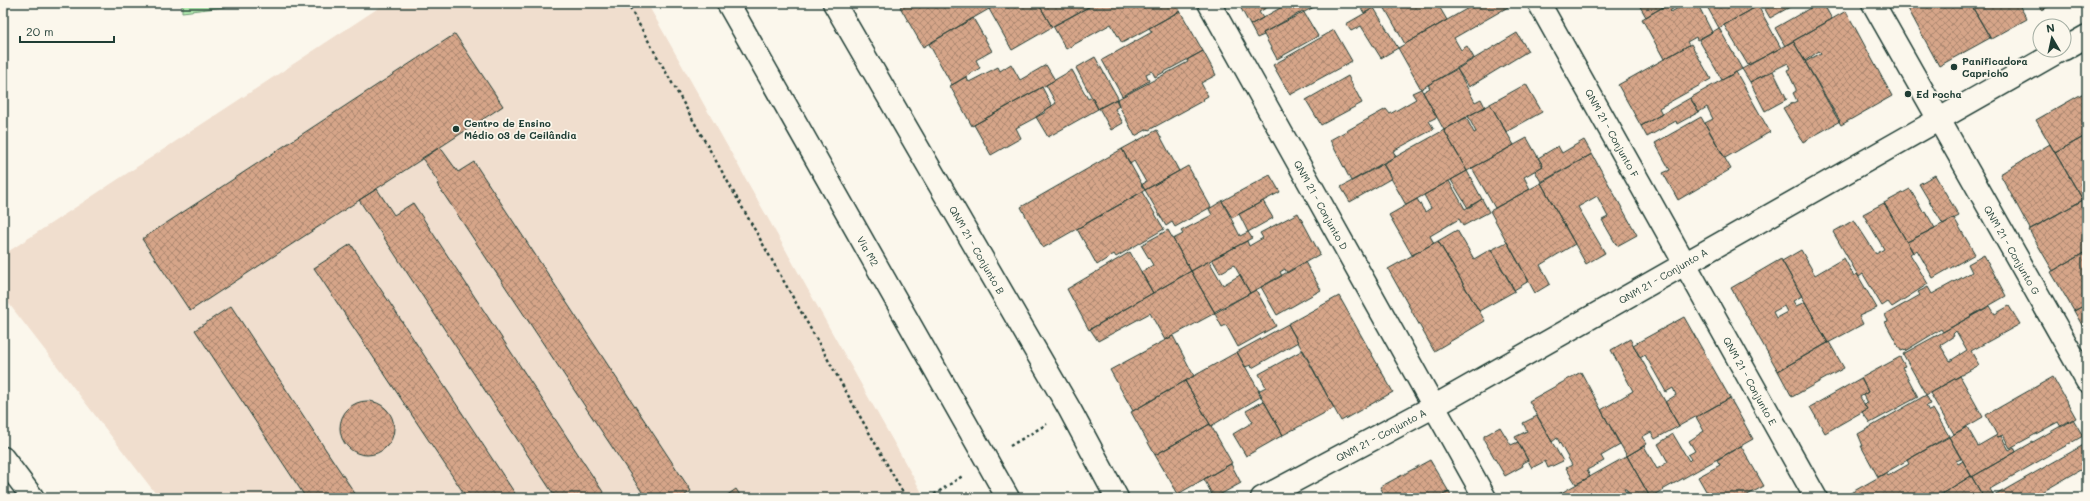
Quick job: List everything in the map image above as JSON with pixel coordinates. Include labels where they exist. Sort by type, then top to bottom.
[{"type":"street","name":"Via M2","points":[[728,3],[1008,498]]},
{"type":"street","name":"QNM 21 - Conjunto B","points":[[834,3],[1070,410],[1117,498]]},
{"type":"street","name":"QNM 21 - Conjunto D","points":[[1209,3],[1485,498]]},
{"type":"street","name":"QNM 21 - Conjunto F","points":[[1539,3],[1684,263]]},
{"type":"street","name":"QNM 21 - Conjunto G","points":[[1873,3],[2087,381]]},
{"type":"street","points":[[2072,44],[2087,36]]},
{"type":"street","name":"QNM 21 - Conjunto A","points":[[1262,498],[1434,407],[1684,263],[2047,58]]},
{"type":"street","name":"QNM 21 - Conjunto E","points":[[1684,263],[1816,498]]},
{"type":"street","points":[[3,458],[34,498]]},
{"type":"street","points":[[3,482],[24,498]]},
{"type":"path","points":[[627,3],[906,498]]},
{"type":"path","points":[[929,498],[986,460],[1070,410]]},
{"type":"shaded area","name":"Centro de Ensino Médio 03 de Ceilândia","points":[[386,3],[647,3],[925,498],[159,498],[3,296],[3,255]]},
{"type":"green space","points":[[182,3],[250,3],[250,4],[182,12]]},
{"type":"building","points":[[906,3],[986,3],[989,9],[923,47],[900,7]]},
{"type":"building","points":[[1000,3],[1038,3],[1052,27],[1012,50],[989,9]]},
{"type":"building","points":[[1038,3],[1096,3],[1052,27]]},
{"type":"building","points":[[1096,3],[1176,3],[1180,11],[1122,43],[1111,24],[1066,49],[1053,26]]},
{"type":"building","points":[[1238,3],[1275,3],[1259,12],[1263,18],[1250,25]]},
{"type":"building","points":[[1289,3],[1317,3],[1318,5],[1263,33],[1264,35],[1257,38],[1250,25]]},
{"type":"building","points":[[1358,3],[1372,3],[1374,8],[1364,13]]},
{"type":"building","points":[[1382,3],[1437,3],[1447,20],[1405,44]]},
{"type":"building","points":[[1477,3],[1506,3],[1508,7],[1454,38],[1461,50],[1467,46],[1474,58],[1421,89],[1398,48]]},
{"type":"building","points":[[1638,3],[1670,3],[1646,17]]},
{"type":"building","points":[[1670,3],[1673,3],[1675,7],[1670,11],[1671,12],[1680,7],[1678,3],[1697,3],[1712,32],[1697,40],[1696,37],[1687,42],[1689,45],[1664,59],[1642,19]]},
{"type":"building","points":[[1705,3],[1763,3],[1719,28]]},
{"type":"building","points":[[1797,3],[1770,18],[1762,4]]},
{"type":"building","points":[[1819,3],[1823,3],[1832,19],[1785,46],[1775,28]]},
{"type":"building","points":[[1905,3],[1970,3],[1990,38],[1939,66]]},
{"type":"building","points":[[1970,3],[2018,3],[2027,19],[1991,39]]},
{"type":"building","points":[[2038,3],[2055,3],[2042,10]]},
{"type":"building","points":[[1758,6],[1781,48],[1748,65],[1724,25]]},
{"type":"building","points":[[1374,8],[1398,48],[1381,58],[1361,26],[1351,31],[1346,24]]},
{"type":"building","points":[[1180,11],[1203,51],[1155,77],[1152,71],[1146,74],[1149,81],[1122,96],[1102,60],[1152,32],[1149,28]]},
{"type":"building","points":[[1303,11],[1318,36],[1277,59],[1263,33]]},
{"type":"building","points":[[1846,11],[1892,96],[1841,125],[1805,62],[1821,53],[1819,51],[1805,61],[1793,41]]},
{"type":"building","points":[[973,18],[992,51],[976,60],[980,68],[952,85],[929,44]]},
{"type":"building","points":[[1719,28],[1742,69],[1722,80],[1699,40]]},
{"type":"building","points":[[1334,30],[1352,61],[1290,95],[1273,65]]},
{"type":"building","points":[[1517,33],[1528,51],[1469,87],[1457,69]]},
{"type":"building","points":[[455,34],[503,106],[190,311],[142,239]]},
{"type":"building","points":[[1793,41],[1840,121],[1803,142],[1783,108],[1797,101],[1793,93],[1796,89],[1787,70],[1791,68],[1788,63],[1750,82],[1742,69]]},
{"type":"building","points":[[1691,44],[1711,79],[1659,108],[1662,114],[1641,126],[1618,85]]},
{"type":"building","points":[[1203,51],[1216,75],[1201,83],[1208,96],[1203,99],[1204,100],[1135,136],[1116,100],[1188,62],[1187,60]]},
{"type":"building","points":[[1095,57],[1118,98],[1098,109],[1076,68]]},
{"type":"building","points":[[1011,64],[1020,80],[1046,65],[1055,80],[972,126],[950,86],[966,77],[969,82],[998,67],[1000,71]]},
{"type":"building","points":[[1457,69],[1475,102],[1481,99],[1485,107],[1444,130],[1423,92],[1430,88],[1428,85]]},
{"type":"building","points":[[1072,70],[1088,99],[1092,97],[1098,109],[1048,137],[1036,117],[1056,103],[1046,85]]},
{"type":"building","points":[[1773,71],[1787,99],[1765,111],[1750,82]]},
{"type":"building","points":[[1736,72],[1770,132],[1725,158],[1705,123],[1713,119],[1707,107],[1699,112],[1690,98]]},
{"type":"building","points":[[1348,76],[1362,103],[1321,125],[1306,100]]},
{"type":"building","points":[[1526,84],[1542,112],[1506,132],[1490,104]]},
{"type":"building","points":[[1042,87],[1052,106],[1044,110],[1046,112],[1016,128],[1021,138],[991,155],[974,125]]},
{"type":"building","points":[[1421,89],[1437,117],[1429,121],[1434,129],[1393,151],[1396,156],[1351,181],[1330,140],[1386,109],[1390,114],[1416,99],[1412,93]]},
{"type":"building","points":[[2087,91],[2087,135],[2055,153],[2036,120]]},
{"type":"building","points":[[1690,98],[1699,112],[1677,124],[1676,121],[1647,137],[1641,126]]},
{"type":"building","points":[[1117,99],[1119,106],[1115,109],[1123,123],[1111,130],[1099,108]]},
{"type":"building","points":[[1490,104],[1514,145],[1467,171],[1444,130],[1466,117],[1474,133],[1476,132],[1468,116]]},
{"type":"building","points":[[1701,117],[1731,169],[1678,200],[1663,173],[1670,170],[1655,143]]},
{"type":"building","points":[[1157,130],[1179,171],[1145,190],[1141,185],[1146,182],[1134,161],[1130,164],[1122,149]]},
{"type":"building","points":[[1444,130],[1467,171],[1406,205],[1383,164]]},
{"type":"building","points":[[2087,135],[2087,198],[2083,200],[2055,153]]},
{"type":"building","points":[[1527,138],[1543,166],[1524,177],[1530,189],[1495,208],[1472,168]]},
{"type":"building","points":[[1584,140],[1592,154],[1541,182],[1535,171],[1543,166],[1538,158],[1558,146],[1562,153]]},
{"type":"building","points":[[2050,144],[2083,200],[2030,229],[2000,174]]},
{"type":"building","points":[[440,147],[458,172],[474,162],[691,491],[681,498],[646,498],[437,184],[439,183],[422,158]]},
{"type":"building","points":[[1122,149],[1145,190],[1043,248],[1021,207]]},
{"type":"building","points":[[1592,154],[1637,235],[1617,246],[1602,220],[1608,217],[1597,196],[1578,207],[1605,253],[1586,264],[1541,183]]},
{"type":"building","points":[[1383,164],[1392,178],[1350,202],[1341,187]]},
{"type":"building","points":[[1188,166],[1211,207],[1175,227],[1172,222],[1166,226],[1145,190]]},
{"type":"building","points":[[1467,171],[1482,199],[1468,208],[1451,180]]},
{"type":"building","points":[[1270,175],[1280,192],[1232,218],[1222,201]]},
{"type":"building","points":[[1935,175],[1959,216],[1943,224],[1919,184]]},
{"type":"building","points":[[1449,181],[1465,209],[1482,199],[1489,212],[1463,226],[1459,219],[1430,236],[1434,243],[1412,255],[1389,215],[1417,199],[1425,212],[1431,208],[1424,195]]},
{"type":"building","points":[[1541,183],[1575,244],[1540,265],[1550,284],[1535,293],[1490,211]]},
{"type":"building","points":[[377,189],[394,215],[413,203],[607,498],[556,498],[359,200]]},
{"type":"building","points":[[1910,189],[1923,212],[1925,211],[1935,228],[1907,242],[1884,203]]},
{"type":"building","points":[[1142,192],[1164,229],[1116,257],[1114,254],[1097,265],[1077,229]]},
{"type":"building","points":[[2085,199],[2087,201],[2087,251],[2053,271],[2029,230]]},
{"type":"building","points":[[1222,201],[1240,236],[1248,232],[1252,238],[1191,271],[1173,239],[1183,234],[1181,231],[1212,215],[1209,209]]},
{"type":"building","points":[[1263,201],[1273,218],[1248,232],[1239,214]]},
{"type":"building","points":[[1884,203],[1913,252],[1910,254],[1928,284],[1892,307],[1888,302],[1882,306],[1863,274],[1859,277],[1833,232],[1854,220],[1876,254],[1884,249],[1863,214]]},
{"type":"building","points":[[1298,213],[1320,254],[1287,273],[1285,269],[1280,272],[1282,276],[1250,293],[1234,265],[1220,273],[1212,259],[1247,241],[1249,246],[1263,238],[1260,233]]},
{"type":"building","points":[[1954,218],[1975,254],[1933,278],[1917,250],[1913,253],[1907,242]]},
{"type":"building","points":[[1168,230],[1191,271],[1153,293],[1141,272],[1153,265],[1141,245]]},
{"type":"building","points":[[1457,230],[1474,259],[1491,249],[1515,291],[1479,311],[1438,241]]},
{"type":"building","points":[[1438,241],[1485,321],[1434,351],[1388,269]]},
{"type":"building","points":[[1507,242],[1529,281],[1514,290],[1491,250]]},
{"type":"building","points":[[351,244],[518,498],[467,498],[314,268]]},
{"type":"building","points":[[1801,250],[1815,275],[1844,258],[1854,276],[1857,274],[1877,308],[1859,316],[1863,324],[1828,343],[1782,261]]},
{"type":"building","points":[[2087,251],[2087,304],[2074,311],[2051,272]]},
{"type":"building","points":[[1130,252],[1153,293],[1089,330],[1067,289]]},
{"type":"building","points":[[1984,255],[2006,296],[1943,332],[1941,329],[1905,351],[1901,351],[1885,322],[1888,321],[1885,315],[1920,295],[1918,292],[1928,287],[1932,294],[1972,272],[1968,264]]},
{"type":"building","points":[[1781,259],[1802,296],[1793,301],[1796,306],[1805,302],[1828,343],[1778,371],[1731,288]],"holes":[[[1784,306],[1787,312],[1776,318],[1773,312]]]},
{"type":"building","points":[[1209,261],[1223,285],[1240,275],[1250,293],[1215,313],[1191,271]]},
{"type":"building","points":[[1305,262],[1321,290],[1277,315],[1261,287]]},
{"type":"building","points":[[1191,271],[1215,313],[1165,340],[1150,313],[1098,341],[1090,329]]},
{"type":"building","points":[[1256,290],[1276,326],[1238,347],[1226,325],[1222,327],[1214,312]]},
{"type":"building","points":[[1339,296],[1393,392],[1341,421],[1288,324]]},
{"type":"building","points":[[2087,304],[2087,334],[2074,311]]},
{"type":"building","points":[[231,306],[358,498],[306,498],[195,330]]},
{"type":"building","points":[[1990,306],[1995,314],[2009,306],[2020,324],[1971,351],[1979,365],[1926,395],[1903,354]],"holes":[[[1956,331],[1967,350],[1950,361],[1940,345],[1954,336],[1953,334]]]},
{"type":"building","points":[[1684,317],[1730,398],[1679,426],[1665,402],[1676,395],[1673,388],[1666,392],[1645,355],[1640,358],[1633,345]]},
{"type":"building","points":[[1288,324],[1298,342],[1252,368],[1251,365],[1245,367],[1237,352]]},
{"type":"building","points":[[1173,336],[1194,376],[1133,411],[1110,370]]},
{"type":"building","points":[[1630,339],[1679,426],[1655,439],[1651,432],[1642,437],[1647,444],[1627,456],[1601,410],[1633,391],[1611,350]]},
{"type":"building","points":[[1829,342],[1844,368],[1792,397],[1778,371]]},
{"type":"building","points":[[1303,350],[1334,408],[1283,435],[1258,391],[1266,387],[1259,374]]},
{"type":"building","points":[[1237,352],[1262,396],[1211,426],[1185,381]]},
{"type":"building","points":[[1900,357],[1905,366],[1902,367],[1918,397],[1870,423],[1862,412],[1867,409],[1864,404],[1867,403],[1863,395],[1868,392],[1861,378]]},
{"type":"building","points":[[1581,372],[1620,445],[1601,456],[1604,461],[1587,470],[1590,477],[1576,484],[1566,468],[1572,465],[1557,438],[1552,442],[1529,401]]},
{"type":"building","points":[[1960,376],[1983,417],[1954,434],[1930,393]]},
{"type":"building","points":[[2053,377],[2076,418],[2061,427],[2058,422],[2010,448],[2003,435],[1998,437],[1986,415]]},
{"type":"building","points":[[1861,378],[1868,392],[1860,397],[1867,409],[1825,433],[1810,407]]},
{"type":"building","points":[[1185,381],[1210,424],[1155,455],[1131,412]]},
{"type":"building","points":[[1926,395],[1931,404],[1926,406],[1929,411],[1933,409],[1949,436],[1878,477],[1861,446],[1863,446],[1858,434]]},
{"type":"building","points":[[1730,398],[1753,439],[1650,497],[1627,456],[1644,446],[1657,469],[1668,462],[1658,444],[1673,434],[1689,461],[1691,459],[1688,455],[1695,451],[1689,441],[1704,431],[1696,417]]},
{"type":"building","points":[[367,401],[377,403],[386,409],[392,418],[394,428],[392,438],[386,447],[377,453],[367,455],[357,453],[348,447],[342,438],[340,428],[342,418],[348,409],[357,403]]},
{"type":"building","points":[[1264,401],[1283,435],[1246,456],[1233,434],[1253,422],[1246,411]]},
{"type":"building","points":[[1537,416],[1563,461],[1548,468],[1545,461],[1532,468],[1515,437],[1527,431],[1523,423]]},
{"type":"building","points":[[2073,419],[2083,436],[1990,489],[1994,496],[2087,443],[2087,466],[2032,498],[1984,498],[1972,477]]},
{"type":"building","points":[[1210,424],[1232,463],[1178,494],[1155,455]]},
{"type":"building","points":[[1500,427],[1511,445],[1518,442],[1528,460],[1522,463],[1523,466],[1505,476],[1484,440],[1484,436]]},
{"type":"building","points":[[1967,427],[1978,446],[1997,435],[1998,437],[2001,436],[2009,450],[2014,447],[2016,452],[1972,477],[1949,437]]},
{"type":"building","points":[[1949,437],[1961,459],[1956,461],[1958,464],[1963,461],[1971,476],[1943,493],[1933,498],[1848,498],[1847,495],[1886,473],[1888,476],[1909,464],[1907,460]]},
{"type":"building","points":[[1741,446],[1764,486],[1742,498],[1710,498],[1698,477],[1720,465],[1717,460]]},
{"type":"building","points":[[1627,456],[1650,497],[1631,498],[1626,489],[1624,489],[1629,498],[1552,498]]},
{"type":"building","points":[[1430,460],[1449,492],[1441,496],[1441,498],[1386,498],[1380,487]]},
{"type":"building","points":[[1231,464],[1241,483],[1214,498],[1204,479]]},
{"type":"building","points":[[1971,476],[1984,498],[1950,498],[1949,496],[1945,498],[1943,493]]},
{"type":"building","points":[[736,489],[742,498],[723,498]]},
{"type":"building","points":[[1449,492],[1452,498],[1441,498],[1441,496]]},
{"type":"place","name":"Panificadora Capricho","points":[[1954,67]]},
{"type":"place","name":"Ed rocha","points":[[1908,94]]},
{"type":"place","name":"Centro de Ensino Médio 03 de Ceilândia","points":[[456,129]]}]
